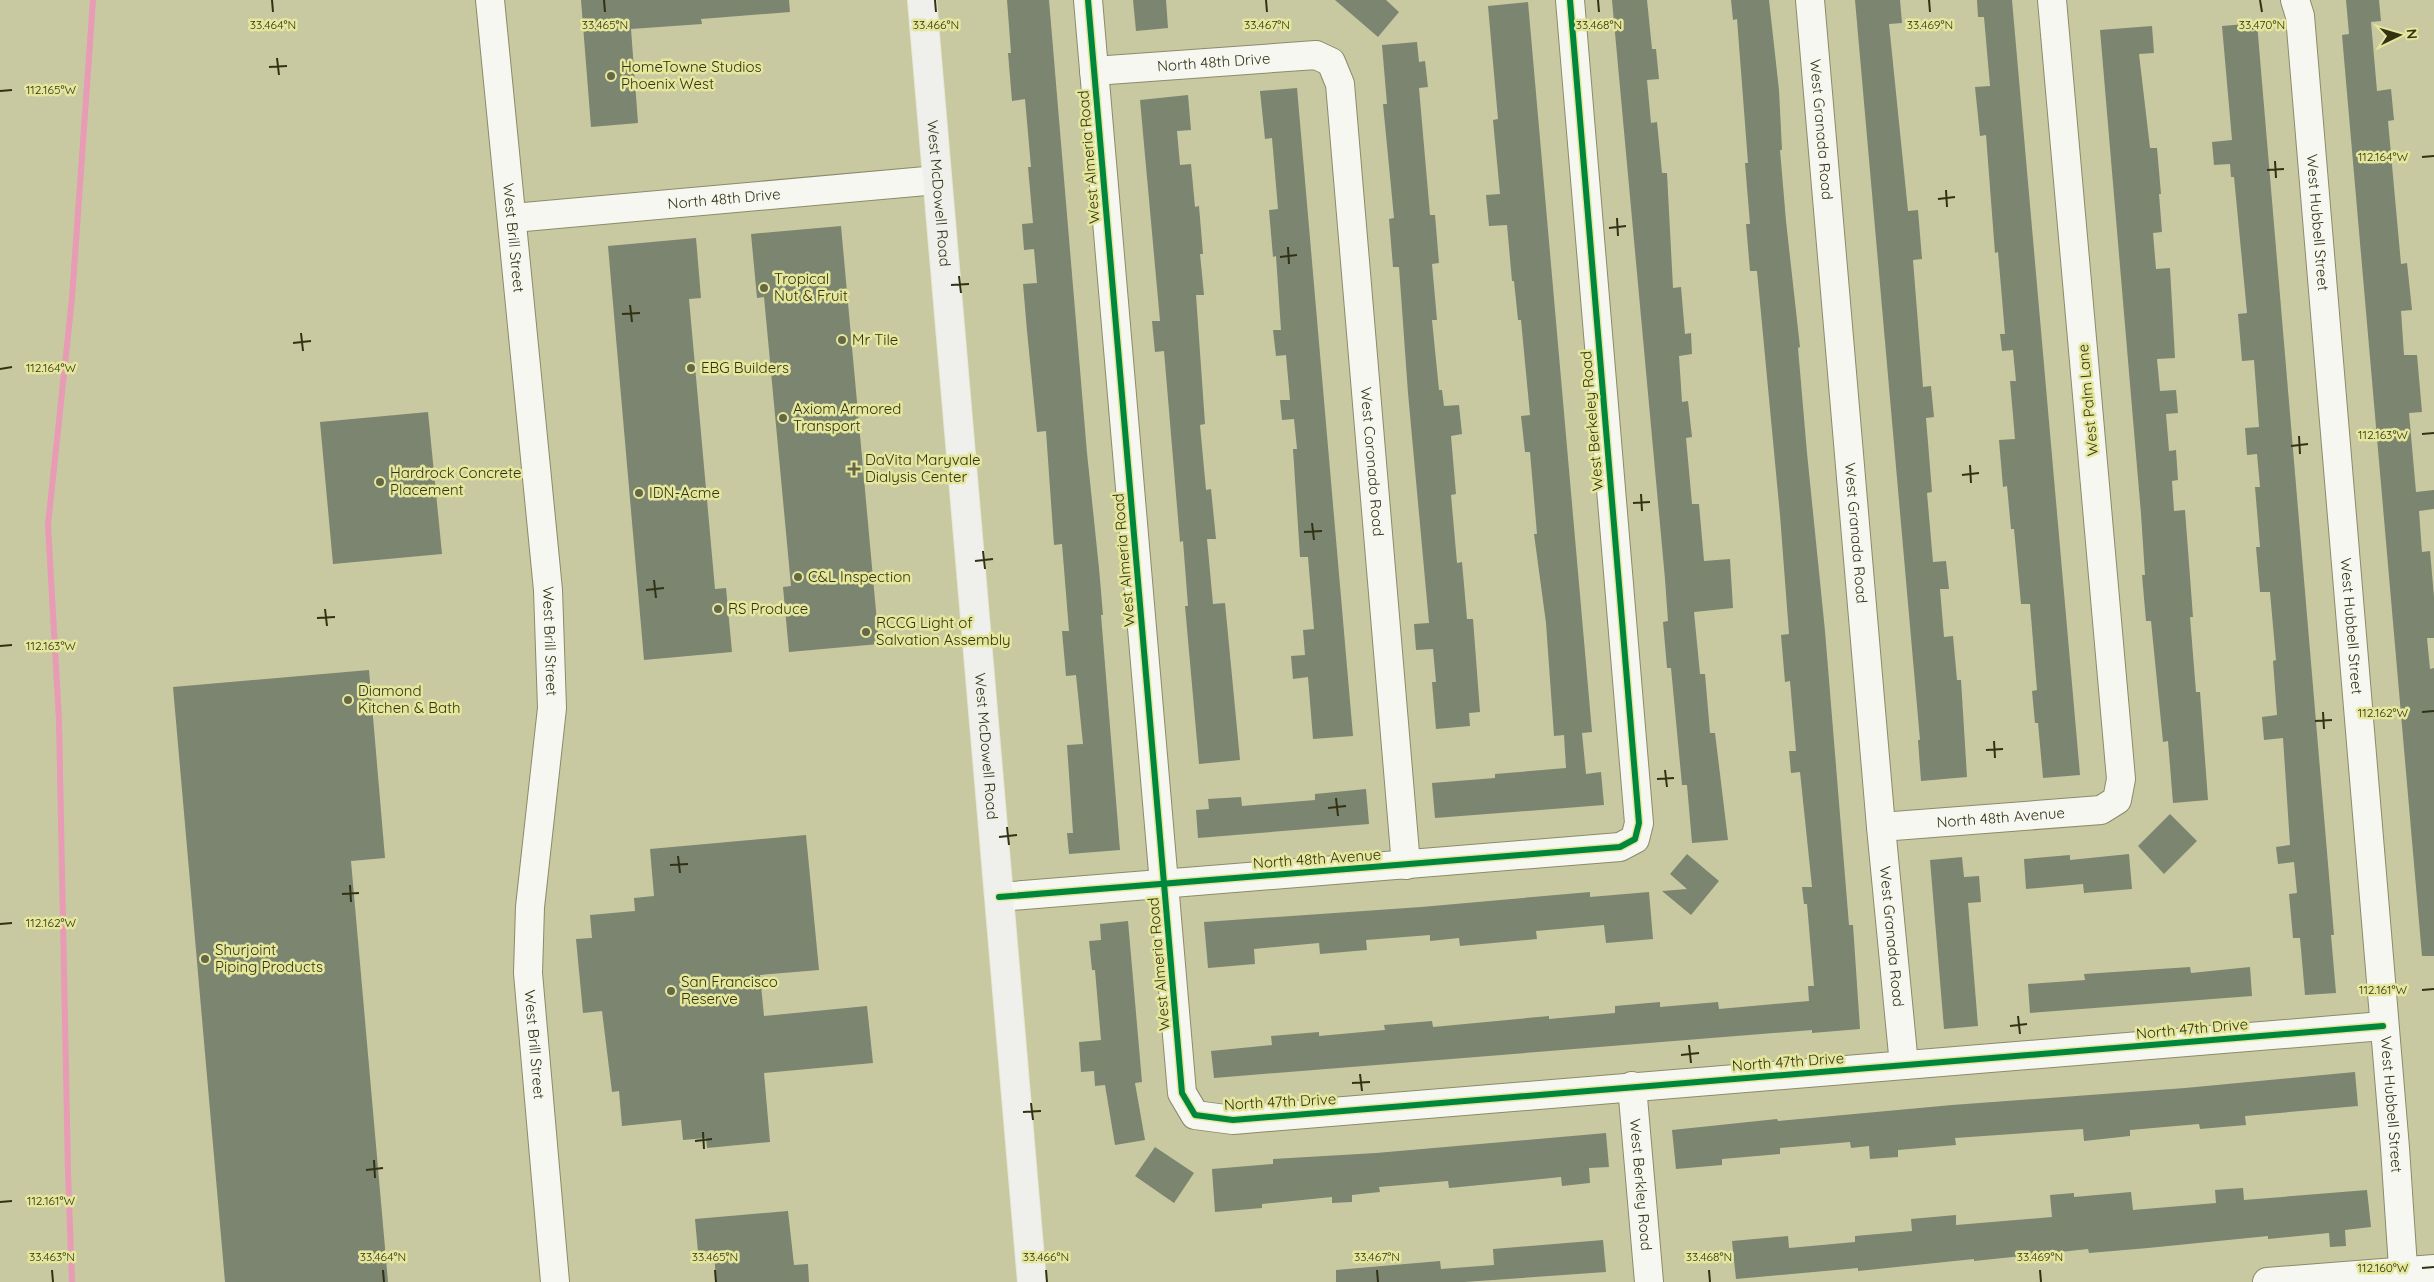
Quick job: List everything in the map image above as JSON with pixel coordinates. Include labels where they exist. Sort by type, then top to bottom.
[{"type":"main road","name":"West McDowell Road","points":[[922,0],[1032,1282]]},
{"type":"street","name":"West Brill Street","points":[[490,0],[513,218],[548,590],[553,695],[530,907],[528,973],[555,1282]]},
{"type":"street","name":"West Almeria Road","points":[[1088,0],[1166,883],[1182,1093],[1195,1115]]},
{"type":"street","name":"West Berkeley Road","points":[[1570,0],[1638,813],[1635,839]]},
{"type":"street","name":"West Granada Road","points":[[1810,0],[1881,827],[1904,1066]]},
{"type":"street","points":[[2052,0],[2058,0]]},
{"type":"street","name":"West Palm Lane","points":[[2052,0],[2121,779],[2117,800]]},
{"type":"street","name":"West Hubbell Street","points":[[2295,0],[2300,26],[2383,1026],[2395,1148],[2403,1276]]},
{"type":"street","name":"North 48th Drive","points":[[1094,71],[1316,54],[1331,62]]},
{"type":"street","name":"West Coronado Road","points":[[1331,62],[1340,84],[1406,865]]},
{"type":"street","name":"North 48th Drive","points":[[513,218],[937,180]]},
{"type":"street","name":"North 48th Avenue","points":[[1881,827],[2101,810],[2117,800]]},
{"type":"street","name":"North 48th Avenue","points":[[999,897],[1620,847],[1635,839]]},
{"type":"street","name":"North 47th Drive","points":[[1195,1115],[1233,1120],[2383,1026]]},
{"type":"street","name":"West Berkley Road","points":[[1632,1086],[1649,1282]]},
{"type":"street","points":[[2268,1282],[2403,1276],[2434,1269]]},
{"type":"building","name":"HomeTowne Studios Phoenix West","points":[[581,0],[789,0],[790,12],[701,19],[702,24],[631,29],[638,123],[591,127]]},
{"type":"building","points":[[1007,0],[1049,0],[1087,453],[1103,615],[1101,615],[1120,850],[1069,854],[1067,833],[1073,833],[1067,745],[1083,744],[1076,675],[1066,676],[1062,631],[1069,631],[1062,544],[1054,545],[1046,431],[1037,432],[1023,284],[1037,283],[1034,249],[1024,250],[1022,224],[1033,223],[1028,167],[1031,167],[1025,99],[1012,101],[1008,53],[1011,53]]},
{"type":"building","points":[[1133,0],[1166,0],[1168,28],[1136,31]]},
{"type":"building","points":[[1335,0],[1386,0],[1399,12],[1378,37]]},
{"type":"building","points":[[1612,0],[1647,0],[1652,49],[1656,49],[1659,79],[1647,80],[1651,123],[1657,122],[1662,173],[1667,173],[1673,288],[1681,287],[1685,334],[1691,333],[1692,354],[1679,356],[1682,402],[1688,401],[1692,437],[1686,438],[1692,504],[1699,504],[1704,561],[1730,559],[1733,608],[1694,612],[1700,674],[1705,674],[1710,733],[1715,733],[1728,840],[1692,843],[1687,785],[1682,785],[1671,668],[1667,668],[1663,622],[1668,621],[1665,579]]},
{"type":"building","points":[[1731,0],[1769,0],[1779,90],[1782,150],[1780,150],[1786,221],[1800,347],[1798,348],[1825,631],[1849,925],[1853,925],[1860,1029],[1812,1033],[1812,1030],[1214,1078],[1211,1051],[1272,1045],[1271,1036],[1319,1032],[1319,1036],[1385,1030],[1384,1025],[1432,1021],[1433,1027],[1549,1016],[1549,1019],[1615,1013],[1615,1006],[1660,1002],[1660,1007],[1718,1002],[1719,1009],[1809,1001],[1808,986],[1814,986],[1807,904],[1804,904],[1802,887],[1812,887],[1800,772],[1791,773],[1789,751],[1796,751],[1790,681],[1785,682],[1781,635],[1789,634],[1780,515],[1757,271],[1750,271],[1746,224],[1750,224],[1745,163],[1748,163],[1737,19],[1733,20]]},
{"type":"building","points":[[1855,0],[1900,0],[1902,23],[1889,24],[1908,211],[1918,210],[1922,259],[1913,260],[1923,387],[1931,386],[1934,417],[1926,418],[1932,492],[1927,493],[1933,562],[1946,561],[1949,589],[1940,589],[1944,637],[1953,636],[1957,680],[1961,680],[1967,777],[1921,781],[1918,740],[1920,740]]},
{"type":"building","points":[[1977,0],[2012,0],[2080,775],[2043,778],[2038,723],[2035,723],[2032,691],[2037,690],[2030,604],[2021,604],[2014,529],[2011,529],[2007,486],[2003,487],[1999,440],[2015,439],[2010,381],[2016,381],[2013,350],[2002,351],[2000,334],[2005,334],[1998,252],[1995,253],[1986,135],[1980,136],[1975,87],[1990,86],[1984,17],[1978,17]]},
{"type":"building","points":[[2346,0],[2379,0],[2381,21],[2371,22],[2377,91],[2391,89],[2394,120],[2388,121],[2401,264],[2407,263],[2412,310],[2401,311],[2404,355],[2417,355],[2422,412],[2409,413],[2416,492],[2434,490],[2434,509],[2419,511],[2422,552],[2430,551],[2434,597],[2434,638],[2427,638],[2430,669],[2434,668],[2434,956],[2422,956],[2342,35],[2349,34]]},
{"type":"building","points":[[1528,2],[1592,732],[1582,733],[1586,774],[1601,772],[1604,805],[1435,818],[1432,783],[1495,778],[1495,774],[1566,768],[1564,735],[1554,736],[1546,623],[1534,534],[1537,534],[1530,452],[1525,452],[1521,416],[1530,415],[1521,320],[1518,320],[1514,281],[1512,281],[1507,225],[1489,226],[1486,195],[1500,194],[1493,120],[1498,119],[1488,6]]},
{"type":"building","points":[[2257,23],[2334,935],[2331,935],[2336,993],[2305,995],[2300,938],[2293,938],[2289,894],[2297,893],[2294,862],[2278,864],[2276,847],[2290,845],[2283,738],[2264,740],[2262,717],[2277,715],[2273,661],[2276,660],[2270,592],[2260,592],[2256,547],[2260,547],[2255,487],[2260,487],[2257,454],[2247,455],[2245,428],[2259,427],[2254,360],[2242,361],[2238,314],[2247,313],[2234,177],[2231,177],[2230,164],[2214,165],[2212,142],[2232,140],[2222,26]]},
{"type":"building","points":[[2152,26],[2154,53],[2139,54],[2150,148],[2157,148],[2161,194],[2159,194],[2162,232],[2153,233],[2156,269],[2170,268],[2175,358],[2157,359],[2160,391],[2176,390],[2178,413],[2166,414],[2169,451],[2176,450],[2178,480],[2172,481],[2174,511],[2185,510],[2193,617],[2190,617],[2196,692],[2200,692],[2208,800],[2173,803],[2168,741],[2163,742],[2151,621],[2146,621],[2142,575],[2145,575],[2141,514],[2100,30]]},
{"type":"building","points":[[1417,42],[1419,62],[1425,61],[1428,87],[1419,88],[1430,215],[1435,215],[1439,263],[1432,264],[1437,320],[1432,320],[1439,390],[1442,390],[1444,406],[1459,405],[1462,434],[1451,436],[1456,494],[1451,495],[1457,563],[1462,562],[1467,619],[1473,619],[1480,712],[1469,713],[1470,726],[1436,729],[1432,682],[1436,682],[1433,649],[1416,650],[1414,624],[1429,623],[1408,393],[1399,267],[1393,267],[1389,219],[1394,218],[1383,104],[1387,104],[1382,45]]},
{"type":"building","points":[[1297,88],[1353,736],[1313,739],[1308,677],[1293,679],[1291,656],[1305,655],[1303,630],[1314,629],[1308,557],[1300,557],[1293,449],[1297,449],[1294,419],[1282,420],[1280,400],[1290,400],[1286,355],[1276,356],[1273,330],[1281,330],[1276,256],[1273,257],[1269,210],[1278,209],[1272,138],[1265,139],[1260,91]]},
{"type":"building","points":[[1188,95],[1191,130],[1177,131],[1180,165],[1191,164],[1195,207],[1199,206],[1203,254],[1200,254],[1204,295],[1196,295],[1205,424],[1200,425],[1206,490],[1211,489],[1216,539],[1207,539],[1213,604],[1225,603],[1240,760],[1199,764],[1185,606],[1188,606],[1183,541],[1180,542],[1164,351],[1155,352],[1152,321],[1160,321],[1140,100]]},
{"type":"building","points":[[841,226],[879,644],[789,652],[783,587],[791,586],[764,297],[757,298],[751,234]]},
{"type":"building","points":[[696,238],[701,298],[689,299],[715,589],[726,588],[732,652],[644,660],[608,246]]},
{"type":"building","name":"Hardrock Concrete Placement","points":[[428,412],[442,554],[333,564],[320,422]]},
{"type":"building","points":[[369,670],[385,858],[351,861],[388,1282],[225,1282],[173,687]]},
{"type":"building","points":[[1366,789],[1369,824],[1198,838],[1196,810],[1209,809],[1208,799],[1241,797],[1242,806],[1315,800],[1315,794]]},
{"type":"building","points":[[2170,814],[2197,841],[2164,874],[2138,846]]},
{"type":"building","name":"San Francisco Reserve","points":[[806,835],[819,970],[760,975],[764,1016],[867,1006],[873,1063],[764,1073],[770,1142],[707,1148],[706,1138],[683,1140],[681,1120],[622,1126],[619,1091],[612,1092],[602,1011],[583,1013],[576,939],[592,938],[590,915],[635,911],[634,898],[654,896],[650,849]]},
{"type":"building","points":[[1687,854],[1719,881],[1691,915],[1662,891],[1687,889],[1670,874]]},
{"type":"building","points":[[2129,854],[2132,889],[2084,893],[2083,884],[2026,889],[2024,859],[2070,855],[2070,860]]},
{"type":"building","points":[[1962,857],[1964,877],[1979,876],[1981,902],[1968,903],[1978,1026],[1944,1029],[1930,860]]},
{"type":"building","points":[[1590,892],[1590,897],[1649,892],[1653,939],[1606,943],[1604,925],[1536,931],[1537,939],[1460,946],[1459,938],[1430,941],[1430,935],[1366,940],[1367,950],[1320,954],[1319,943],[1254,949],[1255,964],[1208,968],[1204,922],[1421,907]]},
{"type":"building","points":[[1128,921],[1142,1082],[1135,1083],[1145,1140],[1115,1145],[1105,1085],[1095,1086],[1094,1071],[1081,1072],[1079,1042],[1101,1040],[1095,970],[1092,970],[1089,941],[1101,940],[1100,924]]},
{"type":"building","points":[[2190,967],[2191,973],[2250,967],[2252,996],[2030,1013],[2028,984],[2085,980],[2084,974]]},
{"type":"building","points":[[2355,1072],[2358,1106],[2245,1116],[2246,1125],[2200,1129],[2199,1124],[2130,1130],[2130,1136],[2084,1141],[2083,1129],[1955,1138],[1956,1145],[1898,1150],[1898,1157],[1870,1159],[1869,1146],[1851,1148],[1850,1142],[1780,1148],[1780,1154],[1722,1159],[1722,1165],[1676,1169],[1672,1130],[1777,1119],[1778,1121],[1952,1105],[2185,1088]]},
{"type":"building","points":[[1606,1133],[1609,1167],[1589,1168],[1590,1183],[1562,1186],[1561,1177],[1449,1188],[1448,1181],[1379,1187],[1380,1192],[1352,1195],[1352,1202],[1332,1203],[1332,1197],[1262,1204],[1262,1208],[1215,1212],[1212,1169],[1273,1164],[1273,1159],[1376,1153]]},
{"type":"building","points":[[1155,1147],[1194,1173],[1174,1203],[1135,1176]]},
{"type":"building","points":[[2243,1188],[2244,1200],[2367,1190],[2371,1227],[2345,1230],[2346,1246],[2330,1247],[2329,1233],[2268,1239],[2268,1236],[2089,1253],[2088,1249],[1858,1271],[1858,1268],[1736,1279],[1732,1241],[1788,1236],[1789,1248],[1855,1242],[1855,1236],[1912,1231],[1911,1219],[1956,1215],[1956,1225],[2052,1217],[2050,1195],[2074,1193],[2074,1197],[2131,1192],[2133,1210],[2216,1203],[2215,1190]]},
{"type":"building","points":[[788,1211],[794,1265],[808,1264],[809,1282],[716,1282],[714,1250],[698,1252],[695,1219]]},
{"type":"building","points":[[1603,1240],[1606,1272],[1464,1282],[1336,1282],[1336,1270],[1440,1261],[1441,1269],[1494,1265],[1493,1249]]},
{"type":"waterway","points":[[72,1282],[59,721],[48,525],[72,298],[93,0]]},
{"type":"cycle path","points":[[1088,0],[1182,1093],[1195,1115],[1233,1120],[2383,1026]]},
{"type":"cycle path","points":[[999,897],[1620,847],[1635,839],[1639,823],[1570,0]]},
{"type":"place","name":"HomeTowne Studios Phoenix West","points":[[611,76]]},
{"type":"place","name":"Tropical Nut & Fruit","points":[[764,288]]},
{"type":"place","name":"Mr Tile","points":[[842,340]]},
{"type":"place","name":"EBG Builders","points":[[691,368]]},
{"type":"place","name":"Axiom Armored Transport","points":[[783,418]]},
{"type":"place","name":"DaVita Maryvale Dialysis Center","points":[[854,469]]},
{"type":"place","name":"Hardrock Concrete Placement","points":[[380,482]]},
{"type":"place","name":"IDN-Acme","points":[[639,493]]},
{"type":"place","name":"C&L Inspection","points":[[798,577]]},
{"type":"place","name":"RS Produce","points":[[718,609]]},
{"type":"place","name":"RCCG Light of Salvation Assembly","points":[[866,632]]},
{"type":"place","name":"Diamond Kitchen & Bath","points":[[348,700]]},
{"type":"place","name":"Shurjoint Piping Products","points":[[205,959]]},
{"type":"place","name":"San Francisco Reserve","points":[[671,991]]}]
